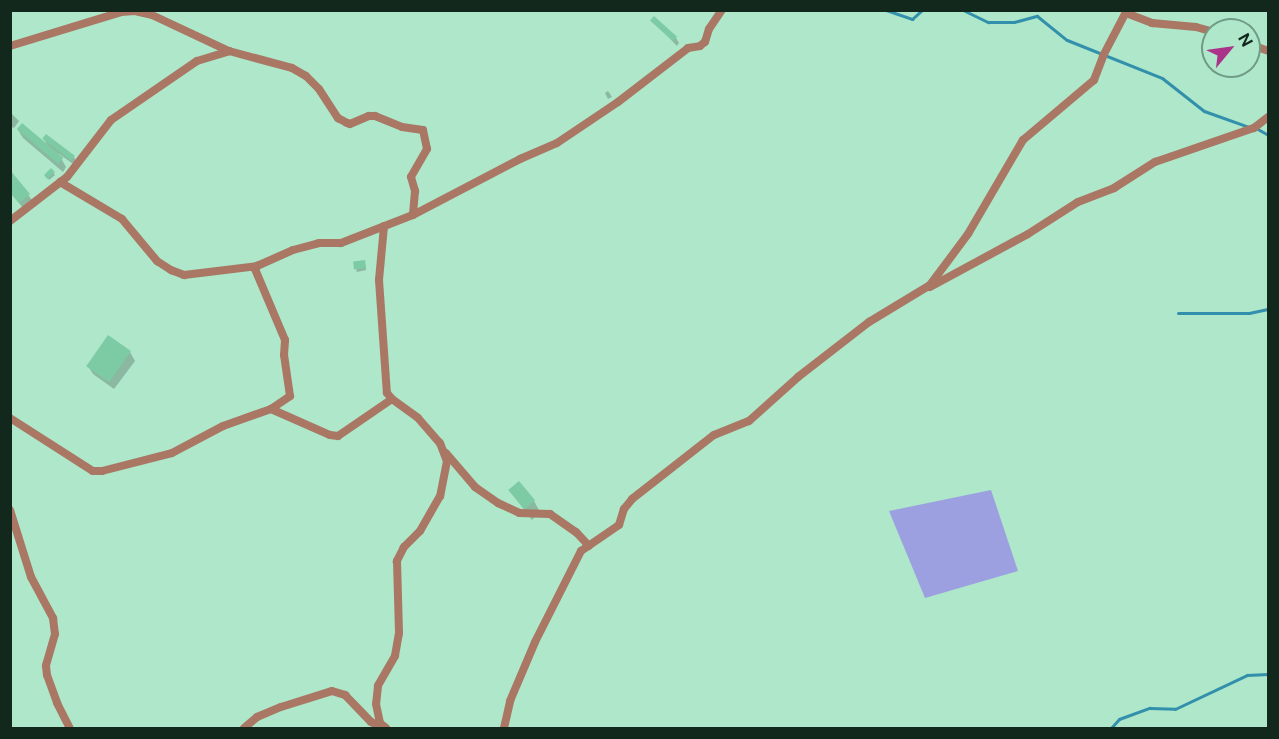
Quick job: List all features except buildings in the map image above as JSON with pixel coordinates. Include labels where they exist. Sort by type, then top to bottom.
[{"type":"street","points":[[60,182],[122,219],[157,261],[171,270],[184,275],[258,266],[293,250],[319,243],[341,243],[413,215],[520,159],[557,143],[618,102],[688,48],[700,46],[705,42],[709,29],[722,10]]},
{"type":"street","points":[[10,46],[120,11],[135,11],[152,15],[229,51],[292,68],[306,76],[338,118],[347,123],[375,116],[402,127],[423,130],[427,149],[411,177],[415,191],[413,215]]},
{"type":"street","points":[[911,298],[930,285],[968,234],[1023,140],[1094,80],[1103,56],[1126,12],[1152,22],[1201,29]]},
{"type":"street","points":[[10,221],[67,177],[111,120],[197,61],[229,51]]},
{"type":"street","points":[[504,729],[510,701],[535,642],[581,551],[619,525],[624,509],[632,499],[714,435],[749,421],[798,377],[869,322],[1028,234],[1078,202],[1114,188],[1155,162],[1254,128],[1269,117]]},
{"type":"street","points":[[384,226],[379,280],[387,393],[418,418],[475,487],[498,503],[519,513],[550,514],[576,532],[589,546]]},
{"type":"street","points":[[10,418],[93,471],[102,471],[172,453],[224,426],[271,409],[290,396],[284,355],[285,340],[255,270],[258,266]]},
{"type":"street","points":[[271,409],[338,436],[392,399]]},
{"type":"street","points":[[385,729],[380,723],[376,704],[378,686],[394,656],[399,633],[397,561],[404,547],[420,531],[440,496],[446,471],[444,451]]},
{"type":"street","points":[[10,510],[31,577],[53,618],[55,634],[46,666],[47,675],[70,729]]},
{"type":"street","points":[[244,729],[257,717],[332,691],[345,695],[371,722],[385,729]]},
{"type":"shaded area","points":[[991,490],[1018,571],[925,598],[889,511]]},
{"type":"waterway","points":[[886,10],[912,19],[922,10]]},
{"type":"waterway","points":[[963,10],[988,22],[1014,22],[1037,16],[1067,40],[1162,78],[1204,111],[1249,127]]},
{"type":"waterway","points":[[1256,128],[1268,135]]},
{"type":"waterway","points":[[1178,313],[1249,313],[1268,309]]},
{"type":"waterway","points":[[1111,728],[1119,719],[1150,708],[1175,709],[1247,675],[1268,674]]}]
